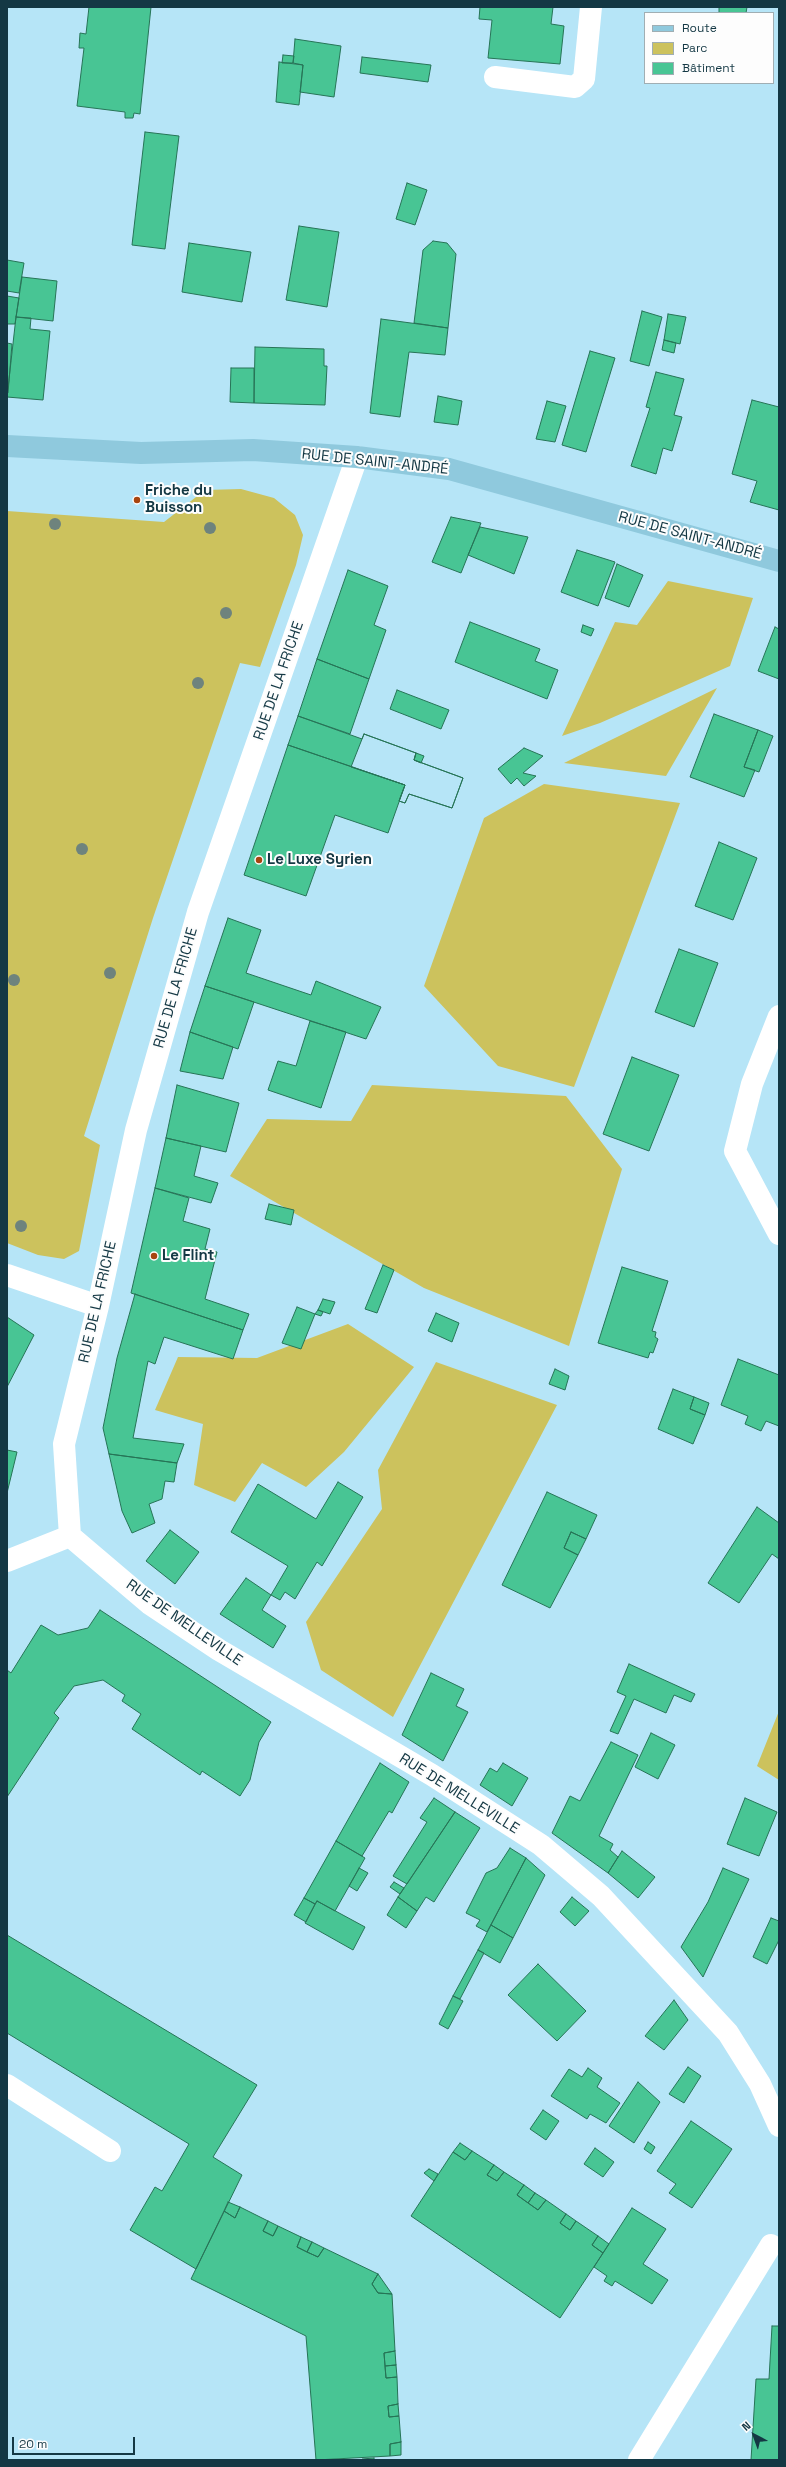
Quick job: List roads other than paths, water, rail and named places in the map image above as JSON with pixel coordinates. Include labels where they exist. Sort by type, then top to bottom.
[{"type":"main road","name":"RUE DE SAINT-ANDRÉ","points":[[7,446],[140,453],[253,450],[357,457],[449,469],[779,560]]},
{"type":"street","points":[[495,77],[575,87],[584,79],[591,7]]},
{"type":"street","name":"RUE DE LA FRICHE","points":[[70,1536],[64,1444],[98,1306],[136,1130],[198,912],[357,457]]},
{"type":"street","points":[[779,1016],[752,1084],[735,1151],[779,1234]]},
{"type":"street","points":[[7,1275],[98,1306]]},
{"type":"street","points":[[7,1561],[70,1536]]},
{"type":"street","name":"RUE DE MELLEVILLE","points":[[70,1536],[150,1604],[218,1650],[432,1775],[541,1845],[601,1896],[728,2033],[760,2084],[779,2126]]},
{"type":"street","points":[[7,2085],[110,2151]]},
{"type":"street","points":[[639,2460],[771,2246]]},
{"type":"place","name":"Friche du Buisson","points":[[137,500]]},
{"type":"place","name":"Le Luxe Syrien","points":[[259,860]]},
{"type":"place","name":"Le Flint","points":[[154,1256]]}]
